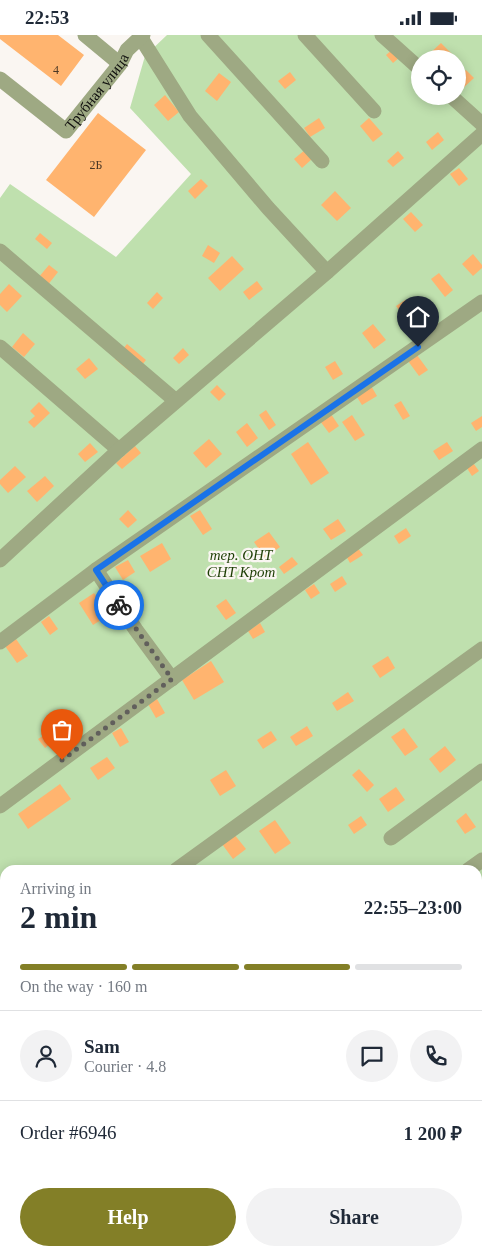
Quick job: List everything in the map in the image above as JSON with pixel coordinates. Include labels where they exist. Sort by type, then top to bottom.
[{"type":"street","points":[[85,35],[120,64]]},
{"type":"street","points":[[208,35],[322,161]]},
{"type":"street","points":[[305,35],[374,111]]},
{"type":"street","points":[[382,35],[411,61]]},
{"type":"street","points":[[142,36],[190,117],[268,208],[327,272]]},
{"type":"street","name":"Трубная улица","points":[[0,79],[66,131],[120,64],[127,50],[142,36]]},
{"type":"street","points":[[461,105],[482,124]]},
{"type":"street","points":[[0,560],[119,450],[327,272],[482,134]]},
{"type":"street","points":[[0,251],[176,401]]},
{"type":"street","points":[[0,641],[96,570],[482,302]]},
{"type":"street","points":[[0,347],[119,450]]},
{"type":"street","points":[[0,805],[482,449]]},
{"type":"street","points":[[96,570],[136,630],[172,679]]},
{"type":"street","points":[[183,865],[482,649]]},
{"type":"street","points":[[392,838],[482,771]]},
{"type":"green space","name":"тер. ОНТ СНТ Крот","points":[[167,35],[482,35],[482,865],[0,865],[0,198],[10,184],[116,257],[191,174],[130,108],[145,56]]},
{"type":"building","points":[[0,35],[58,35],[84,55],[61,86],[0,39]]},
{"type":"building","points":[[400,43],[407,51],[393,63],[386,55]]},
{"type":"building","points":[[441,43],[448,50],[433,50]]},
{"type":"building","points":[[466,70],[474,78],[466,85]]},
{"type":"building","points":[[290,72],[296,80],[285,89],[278,81]]},
{"type":"building","points":[[219,73],[231,82],[217,101],[205,91]]},
{"type":"building","points":[[165,95],[179,112],[168,121],[154,105]]},
{"type":"building","points":[[98,113],[146,150],[94,217],[46,180]]},
{"type":"building","points":[[319,118],[325,128],[310,137],[304,128]]},
{"type":"building","points":[[369,118],[383,134],[373,142],[360,126]]},
{"type":"building","points":[[438,132],[444,140],[432,150],[426,142]]},
{"type":"building","points":[[306,149],[313,158],[302,168],[294,159]]},
{"type":"building","points":[[398,151],[404,158],[393,167],[387,161]]},
{"type":"building","points":[[459,168],[468,179],[459,186],[450,174]]},
{"type":"building","points":[[201,179],[208,186],[195,199],[188,191]]},
{"type":"building","points":[[335,191],[351,208],[337,221],[321,205]]},
{"type":"building","points":[[411,212],[423,225],[415,232],[403,219]]},
{"type":"building","points":[[40,233],[52,243],[47,249],[35,239]]},
{"type":"building","points":[[208,245],[220,253],[214,263],[202,256]]},
{"type":"building","points":[[473,254],[482,265],[482,268],[473,276],[462,264]]},
{"type":"building","points":[[232,256],[244,269],[220,291],[208,278]]},
{"type":"building","points":[[49,265],[58,272],[47,286],[38,278]]},
{"type":"building","points":[[439,273],[453,290],[445,297],[431,279]]},
{"type":"building","points":[[257,281],[263,289],[249,300],[243,292]]},
{"type":"building","points":[[9,284],[22,296],[7,312],[0,305],[0,294]]},
{"type":"building","points":[[157,292],[163,298],[153,309],[147,303]]},
{"type":"building","points":[[405,300],[416,313],[407,320],[396,306]]},
{"type":"building","points":[[373,324],[386,340],[374,349],[362,333]]},
{"type":"building","points":[[23,333],[35,344],[24,357],[12,347]]},
{"type":"building","points":[[127,344],[146,360],[134,375],[115,359]]},
{"type":"building","points":[[183,348],[189,355],[179,364],[173,358]]},
{"type":"building","points":[[417,355],[428,370],[419,376],[408,361]]},
{"type":"building","points":[[89,358],[98,369],[85,379],[76,369]]},
{"type":"building","points":[[335,361],[343,374],[333,380],[325,367]]},
{"type":"building","points":[[370,384],[377,396],[362,405],[355,394]]},
{"type":"building","points":[[217,385],[226,394],[219,401],[210,392]]},
{"type":"building","points":[[401,401],[410,416],[403,420],[394,405]]},
{"type":"building","points":[[39,402],[50,413],[34,428],[28,422],[35,416],[30,411]]},
{"type":"building","points":[[266,410],[276,425],[269,430],[259,415]]},
{"type":"building","points":[[331,414],[339,426],[329,433],[320,421]]},
{"type":"building","points":[[352,415],[365,435],[355,441],[342,422]]},
{"type":"building","points":[[482,416],[482,427],[476,431],[471,423]]},
{"type":"building","points":[[247,423],[258,438],[247,447],[236,432]]},
{"type":"building","points":[[209,439],[222,454],[206,468],[193,453]]},
{"type":"building","points":[[308,442],[329,473],[311,485],[291,454]]},
{"type":"building","points":[[447,442],[453,451],[439,460],[433,451]]},
{"type":"building","points":[[90,443],[98,452],[85,462],[78,454]]},
{"type":"building","points":[[135,446],[141,453],[122,469],[116,463]]},
{"type":"building","points":[[471,460],[479,471],[472,476],[465,465]]},
{"type":"building","points":[[15,466],[26,477],[8,493],[0,484],[0,480]]},
{"type":"building","points":[[45,476],[54,486],[37,502],[27,491]]},
{"type":"building","points":[[128,510],[137,520],[128,528],[119,519]]},
{"type":"building","points":[[200,510],[212,529],[203,535],[190,516]]},
{"type":"building","points":[[338,519],[346,531],[331,540],[323,529]]},
{"type":"building","points":[[406,528],[411,536],[399,544],[394,536]]},
{"type":"building","points":[[269,532],[280,547],[265,558],[254,542]]},
{"type":"building","points":[[162,543],[171,559],[150,572],[140,556]]},
{"type":"building","points":[[357,547],[363,555],[350,563],[345,554]]},
{"type":"building","points":[[292,557],[298,564],[284,574],[279,567]]},
{"type":"building","points":[[128,560],[135,572],[123,580],[115,567]]},
{"type":"building","points":[[342,576],[347,584],[335,592],[330,584]]},
{"type":"building","points":[[314,584],[320,593],[311,599],[305,590]]},
{"type":"building","points":[[94,593],[109,615],[93,625],[79,603]]},
{"type":"building","points":[[226,599],[236,613],[226,620],[216,606]]},
{"type":"building","points":[[49,616],[58,629],[50,635],[41,622]]},
{"type":"building","points":[[260,623],[265,632],[253,639],[248,631]]},
{"type":"building","points":[[16,639],[28,656],[17,663],[5,646]]},
{"type":"building","points":[[388,656],[395,668],[380,678],[372,666]]},
{"type":"building","points":[[211,661],[224,682],[194,700],[182,680]]},
{"type":"building","points":[[348,692],[354,701],[337,711],[332,703]]},
{"type":"building","points":[[157,699],[165,713],[156,718],[148,704]]},
{"type":"building","points":[[307,726],[313,736],[296,746],[290,737]]},
{"type":"building","points":[[55,728],[61,736],[45,748],[38,739]]},
{"type":"building","points":[[121,728],[129,742],[120,747],[112,733]]},
{"type":"building","points":[[404,728],[418,747],[405,756],[391,737]]},
{"type":"building","points":[[271,731],[277,740],[263,749],[257,740]]},
{"type":"building","points":[[445,746],[456,760],[440,773],[429,759]]},
{"type":"building","points":[[107,757],[115,768],[98,780],[90,768]]},
{"type":"building","points":[[359,769],[374,785],[367,792],[352,775]]},
{"type":"building","points":[[226,770],[236,786],[220,796],[210,780]]},
{"type":"building","points":[[60,784],[71,799],[28,829],[18,814]]},
{"type":"building","points":[[396,787],[405,800],[388,812],[379,799]]},
{"type":"building","points":[[466,813],[476,827],[465,834],[456,821]]},
{"type":"building","points":[[361,816],[367,825],[354,834],[348,825]]},
{"type":"building","points":[[275,820],[291,843],[275,854],[259,831]]},
{"type":"building","points":[[234,834],[246,849],[233,859],[222,844]]},
{"type":"way so far","points":[[62,760],[172,679],[119,605]]},
{"type":"route","points":[[119,605],[96,570],[418,347]]}]
